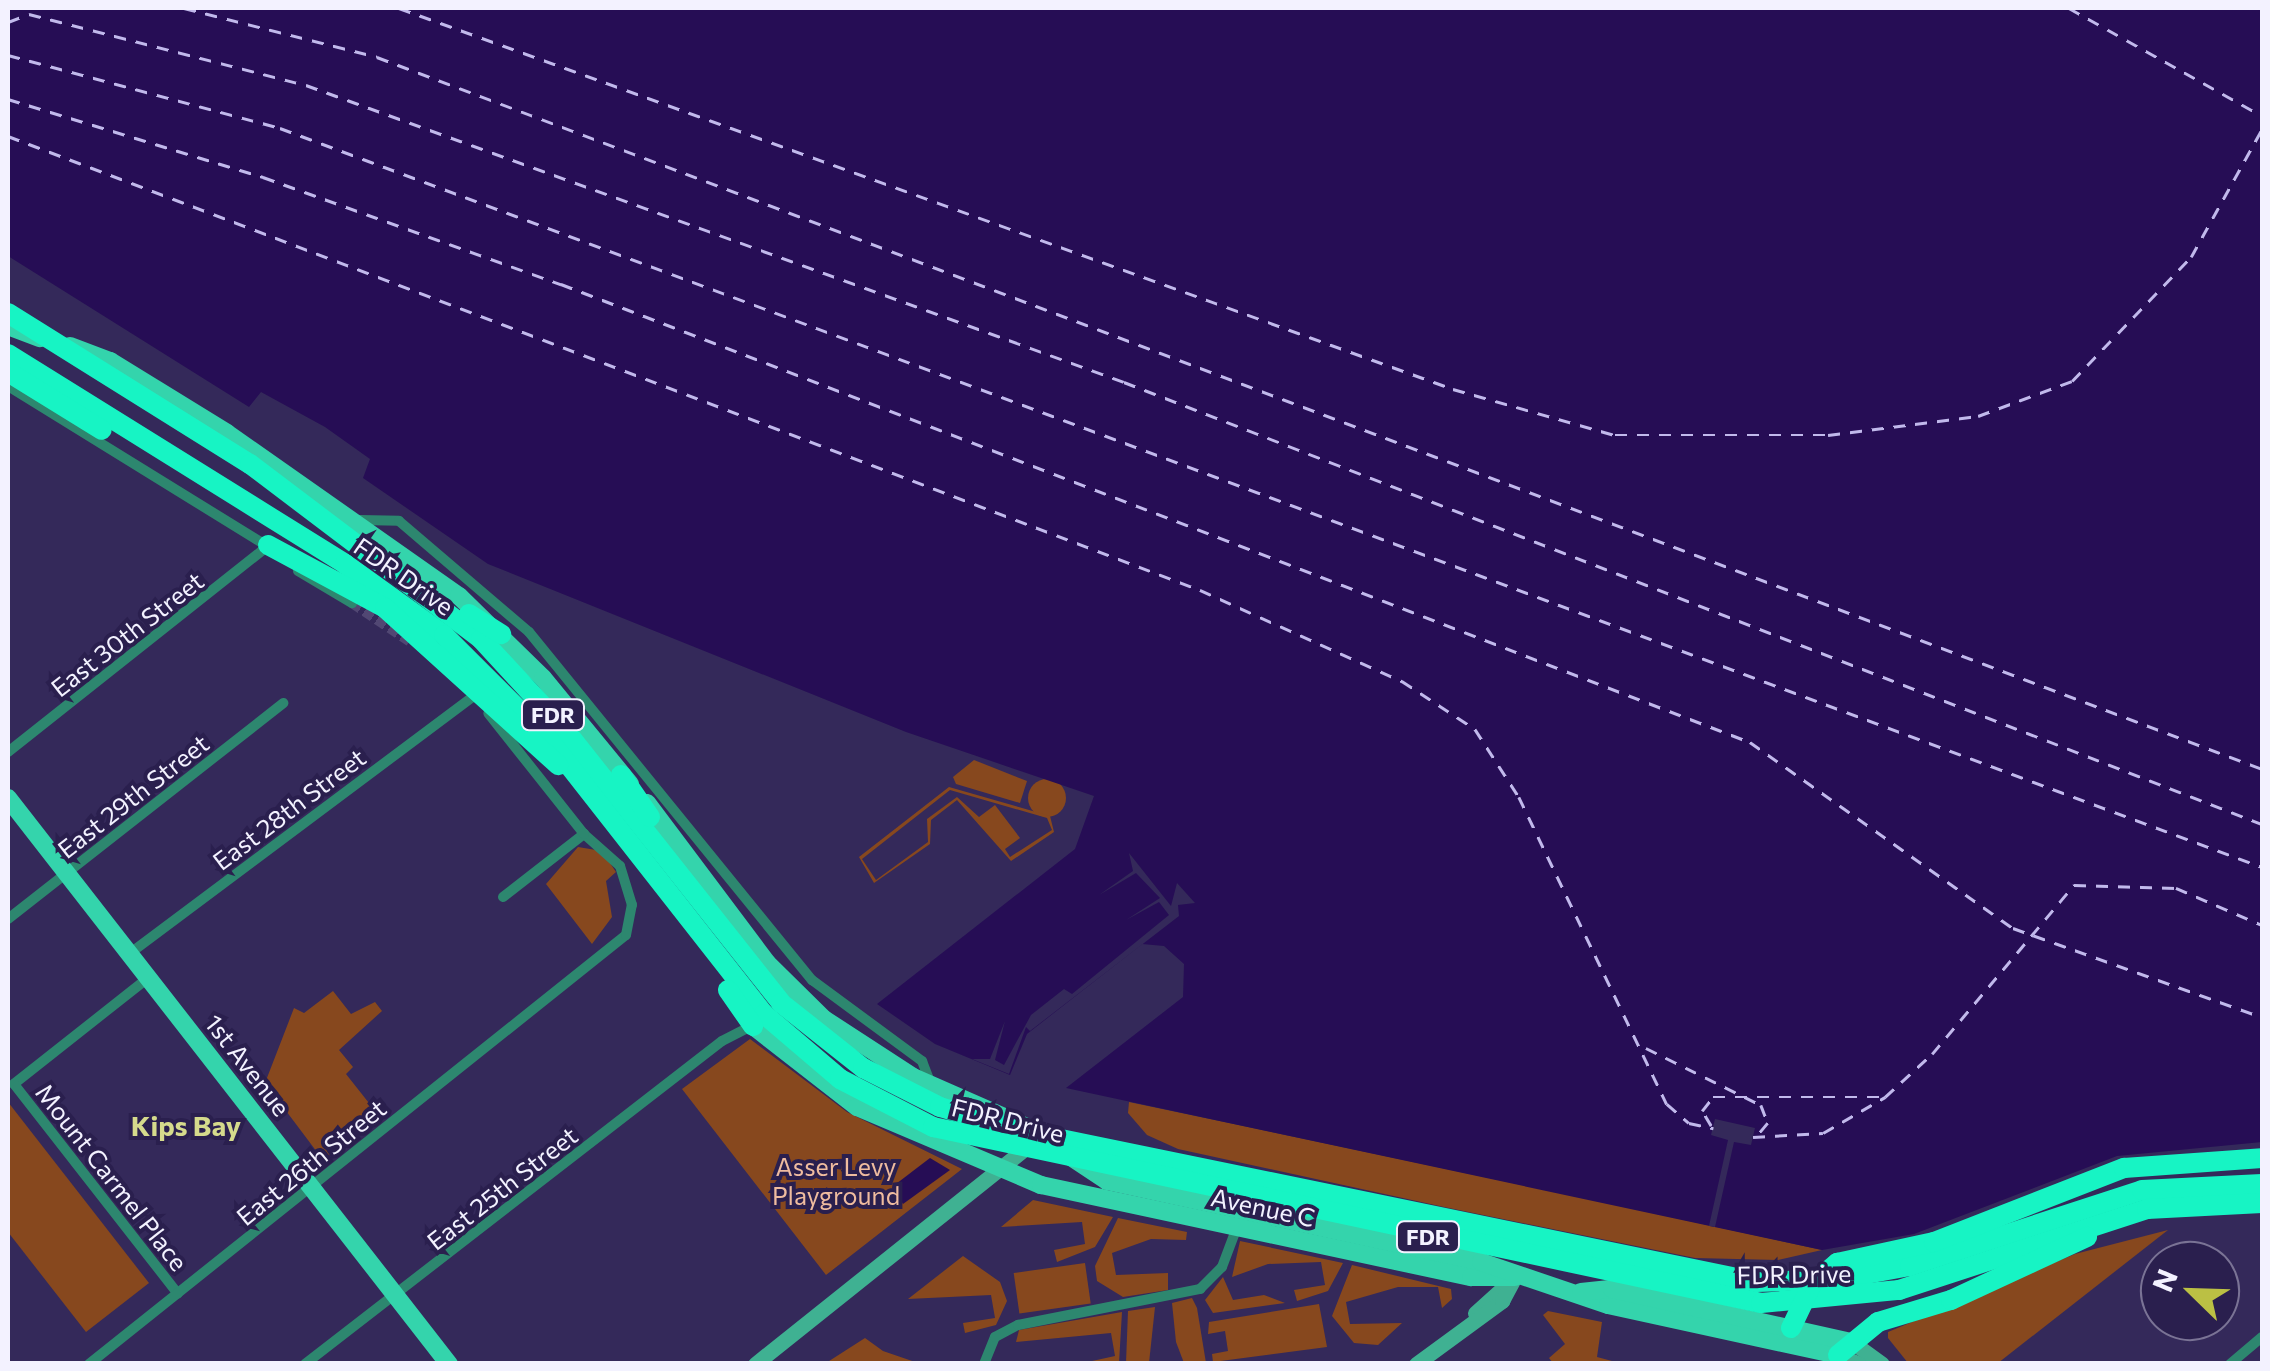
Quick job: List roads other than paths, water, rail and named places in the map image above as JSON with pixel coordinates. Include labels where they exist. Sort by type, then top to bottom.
[{"type":"highway","name":"FDR Drive","points":[[8,313],[210,439],[389,564],[539,698],[796,1018],[888,1095]]},
{"type":"highway","name":"FDR Drive","points":[[8,354],[378,584],[486,672],[578,782],[700,941],[794,1044],[888,1095],[999,1126],[1705,1276],[1839,1279],[1976,1255],[2128,1213],[2262,1203]]},
{"type":"highway","points":[[8,372],[174,472],[224,490]]},
{"type":"highway","points":[[268,545],[385,608],[578,782]]},
{"type":"highway","points":[[389,564],[501,634]]},
{"type":"highway","points":[[621,775],[717,924]]},
{"type":"highway","points":[[700,941],[747,1018]]},
{"type":"highway","points":[[1791,1328],[1812,1284],[1837,1263],[1934,1242],[2124,1168],[2262,1158]]},
{"type":"highway","name":"FDR Drive","points":[[1976,1255],[2142,1190],[2262,1184]]},
{"type":"highway","points":[[1839,1353],[1878,1322],[1951,1300],[2128,1213]]},
{"type":"main road","name":"FDR Drive","points":[[8,326],[110,361],[360,520],[501,634],[621,775],[780,978],[858,1045],[931,1086],[1038,1129]]},
{"type":"main road","name":"1st Avenue","points":[[8,798],[449,1364]]},
{"type":"main road","name":"FDR Drive","points":[[747,1018],[830,1091],[925,1139],[1004,1169]]},
{"type":"main road","points":[[755,1364],[1004,1169],[1038,1129]]},
{"type":"main road","name":"Avenue C","points":[[1038,1129],[1107,1181],[1482,1262],[1515,1277],[1580,1292],[1608,1305],[1882,1364]]},
{"type":"main road","name":"Avenue C","points":[[1004,1169],[1040,1184],[1471,1277],[1515,1277]]},
{"type":"main road","points":[[1416,1364],[1515,1277]]},
{"type":"main road","name":"Avenue C","points":[[1580,1292],[1612,1290],[1791,1328],[1859,1364]]},
{"type":"street","name":"FDR Drive","points":[[8,386],[268,545],[278,559],[352,603]]},
{"type":"street","name":"FDR Drive","points":[[360,520],[398,521],[530,632],[814,983],[922,1061],[931,1086]]},
{"type":"street","name":"East 30th Street","points":[[8,752],[268,545]]},
{"type":"street","points":[[452,677],[584,834],[503,898]]},
{"type":"street","name":"East 28th Street","points":[[129,954],[473,698]]},
{"type":"street","name":"East 29th Street","points":[[8,919],[283,703]]},
{"type":"street","name":"East 26th Street","points":[[89,1364],[616,946],[631,921],[625,874],[584,834]]},
{"type":"street","name":"Mount Carmel Place","points":[[148,978],[14,1084],[178,1294]]},
{"type":"street","name":"East 25th Street","points":[[305,1364],[747,1018]]},
{"type":"street","name":"East 25th Street","points":[[722,1040],[747,1018]]},
{"type":"street","points":[[925,1139],[931,1086]]},
{"type":"street","points":[[984,1364],[994,1337],[1018,1325],[1200,1289],[1222,1267],[1237,1227]]},
{"type":"street","points":[[2230,1364],[2262,1337]]},
{"type":"tunnel","points":[[352,603],[409,641]]},
{"type":"district","name":"Kips Bay","points":[[186,1125]]},
{"type":"park label","name":"Asser Levy Playground","points":[[836,1182]]}]
